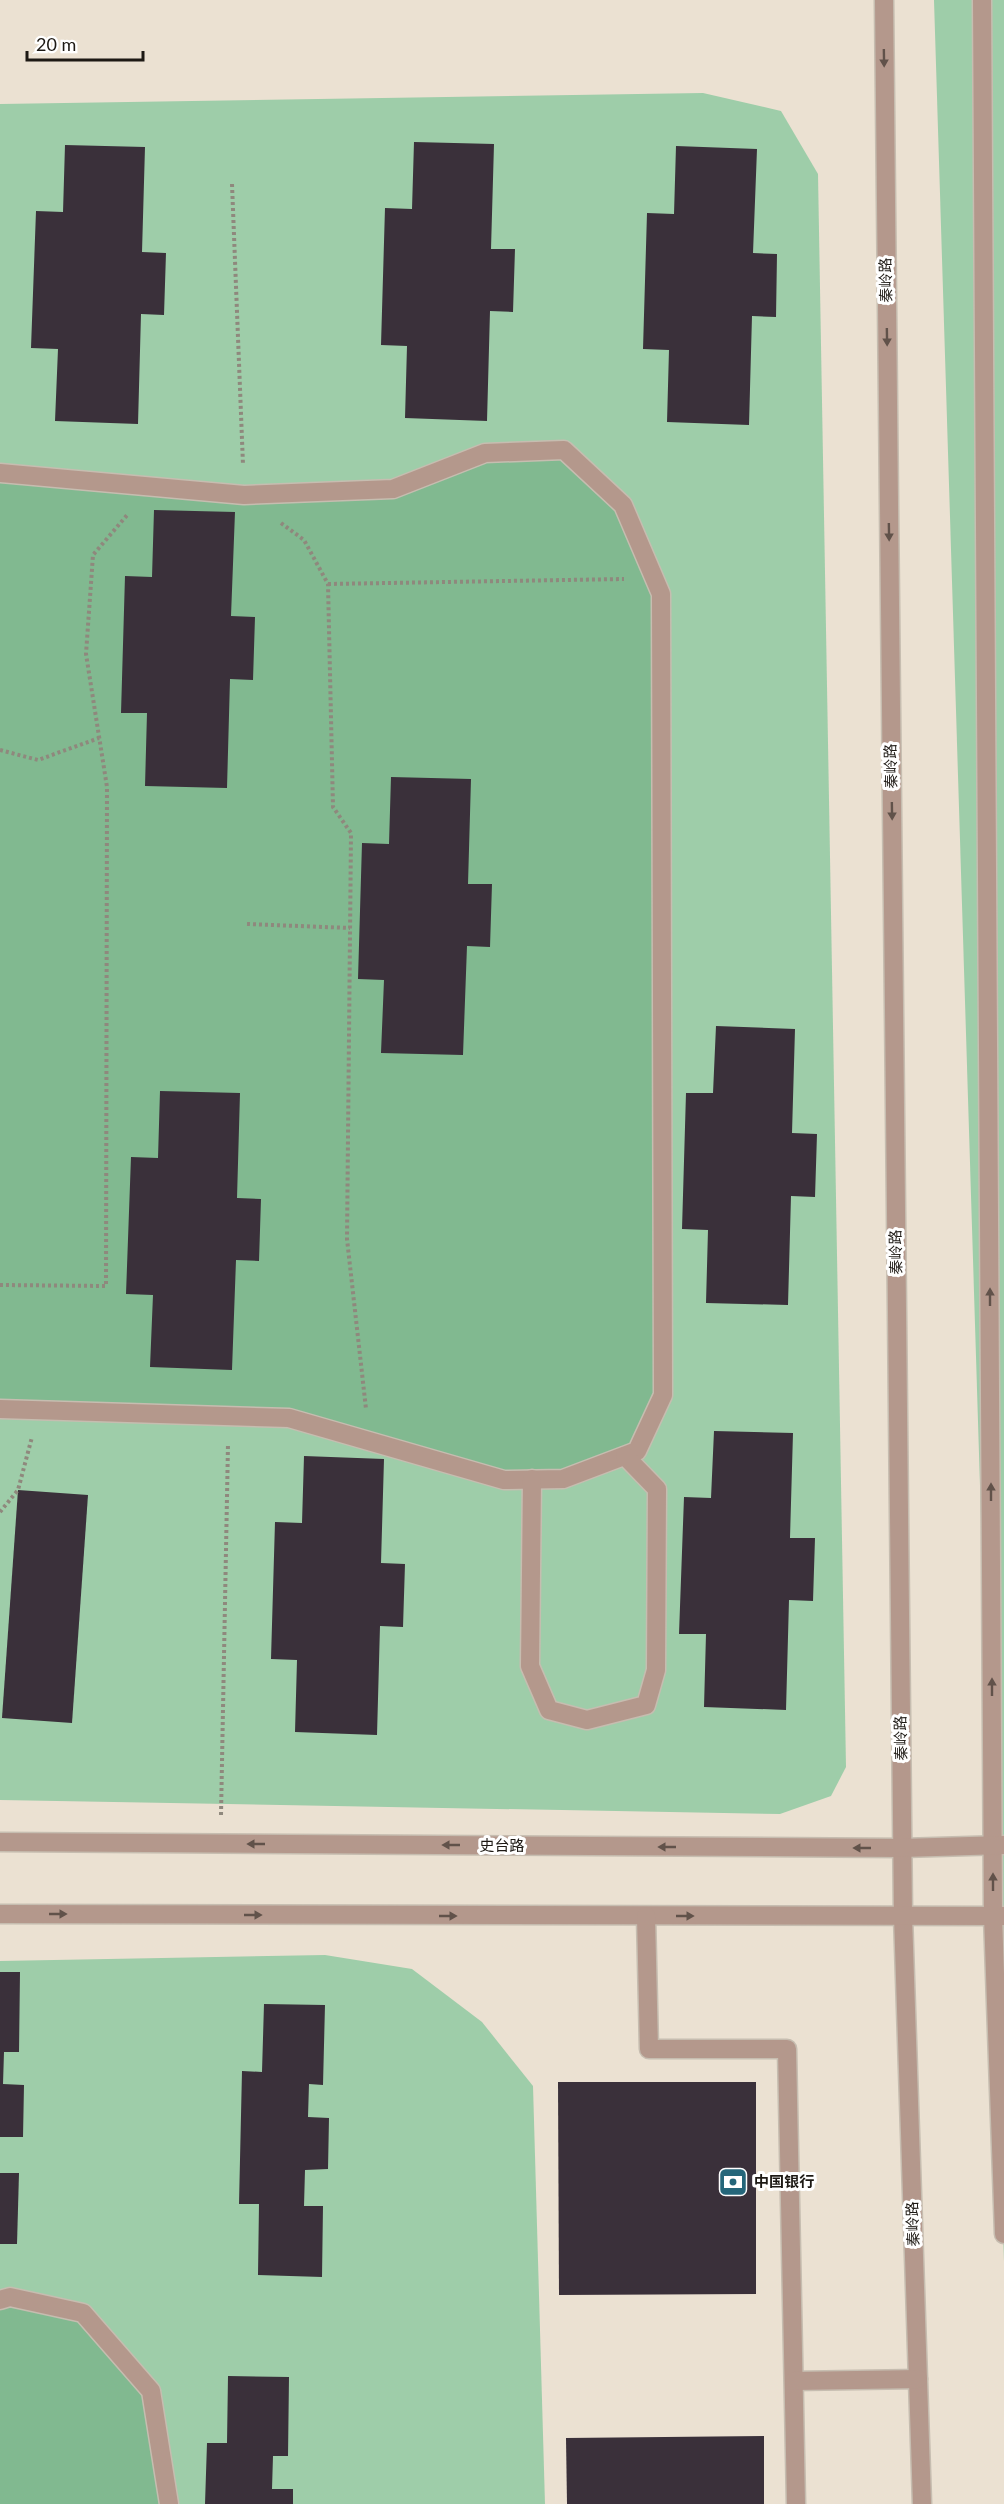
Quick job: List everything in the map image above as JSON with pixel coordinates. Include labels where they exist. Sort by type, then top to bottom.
[{"type":"street","name":"秦岭路","points":[[884,0],[903,1916],[922,2504]]},
{"type":"street","points":[[982,0],[998,1845],[1004,2234]]},
{"type":"street","points":[[0,473],[244,495],[393,489],[485,453],[564,450],[623,504],[661,594],[663,1395],[637,1451],[563,1479],[504,1480],[369,1443],[289,1418],[0,1409]]},
{"type":"street","points":[[532,1479],[530,1666],[549,1710],[587,1720],[646,1705],[656,1670],[657,1489],[625,1455]]},
{"type":"street","name":"史台路","points":[[0,1842],[902,1848],[998,1845]]},
{"type":"street","points":[[0,1914],[999,1916]]},
{"type":"street","points":[[646,1916],[649,2049],[787,2049],[796,2504]]},
{"type":"street","points":[[0,2300],[9,2296],[83,2313],[151,2391],[169,2504]]},
{"type":"street","points":[[794,2381],[918,2379]]},
{"type":"path","points":[[232,184],[244,495],[304,540],[328,584],[333,807],[351,833],[347,1239],[369,1443]]},
{"type":"path","points":[[0,1285],[106,1286],[107,787],[86,654],[93,555],[152,487]]},
{"type":"path","points":[[328,584],[654,578]]},
{"type":"path","points":[[0,750],[39,760],[99,738]]},
{"type":"path","points":[[247,924],[350,928]]},
{"type":"path","points":[[0,1512],[18,1490],[38,1410]]},
{"type":"path","points":[[221,1843],[228,1416]]},
{"type":"green space","points":[[934,0],[1004,0],[1004,2261]]},
{"type":"green space","points":[[703,93],[781,111],[818,174],[846,1767],[831,1796],[780,1814],[0,1800],[0,104]]},
{"type":"green space","points":[[564,450],[623,505],[661,594],[663,1395],[637,1451],[563,1479],[504,1480],[289,1418],[0,1409],[0,475],[244,495],[393,489],[485,453]]},
{"type":"green space","points":[[325,1955],[412,1969],[482,2022],[533,2086],[545,2504],[0,2504],[0,1961]]},
{"type":"green space","points":[[0,2300],[83,2313],[151,2391],[169,2504],[0,2504]]},
{"type":"building","points":[[414,142],[494,144],[491,249],[515,249],[513,312],[490,311],[487,421],[405,418],[407,346],[381,345],[385,208],[412,209]]},
{"type":"building","points":[[65,145],[145,147],[142,252],[166,253],[164,315],[141,314],[138,424],[55,421],[58,349],[31,348],[36,211],[63,212]]},
{"type":"building","points":[[676,146],[757,149],[753,253],[777,254],[776,317],[752,316],[749,425],[667,422],[669,350],[643,349],[647,213],[674,214]]},
{"type":"building","points":[[154,510],[235,512],[231,616],[255,617],[253,680],[230,679],[227,788],[145,786],[147,713],[121,713],[125,576],[152,577]]},
{"type":"building","points":[[391,777],[471,779],[468,884],[492,884],[490,947],[467,946],[463,1055],[381,1053],[384,980],[358,979],[362,843],[389,844]]},
{"type":"building","points":[[716,1026],[795,1029],[792,1133],[817,1134],[815,1197],[791,1196],[788,1305],[706,1303],[708,1230],[682,1229],[686,1093],[713,1093]]},
{"type":"building","points":[[160,1091],[240,1093],[237,1198],[261,1199],[259,1261],[236,1260],[232,1370],[150,1367],[153,1295],[126,1294],[131,1157],[158,1158]]},
{"type":"building","points":[[714,1431],[793,1433],[790,1538],[815,1538],[813,1601],[789,1600],[786,1710],[704,1707],[706,1634],[679,1634],[684,1497],[711,1498]]},
{"type":"building","points":[[304,1456],[384,1459],[381,1563],[405,1564],[403,1627],[380,1626],[377,1735],[295,1732],[297,1660],[271,1659],[275,1522],[302,1523]]},
{"type":"building","points":[[18,1490],[88,1495],[72,1723],[2,1718]]},
{"type":"building","points":[[0,1972],[20,1972],[19,2052],[4,2052],[3,2084],[24,2085],[23,2137],[0,2137]]},
{"type":"building","points":[[264,2004],[325,2005],[323,2085],[309,2084],[308,2117],[329,2118],[328,2169],[305,2170],[304,2206],[323,2206],[322,2277],[258,2275],[259,2204],[239,2204],[242,2071],[262,2072]]},
{"type":"building","points":[[558,2082],[756,2082],[756,2294],[559,2295]]},
{"type":"building","points":[[0,2173],[19,2173],[17,2244],[0,2244]]},
{"type":"building","points":[[228,2376],[289,2377],[288,2456],[273,2456],[272,2489],[293,2489],[293,2504],[205,2504],[207,2443],[227,2443]]},
{"type":"building","points":[[764,2436],[764,2504],[567,2504],[566,2438]]},
{"type":"place","name":"中国银行","points":[[733,2182]]}]
